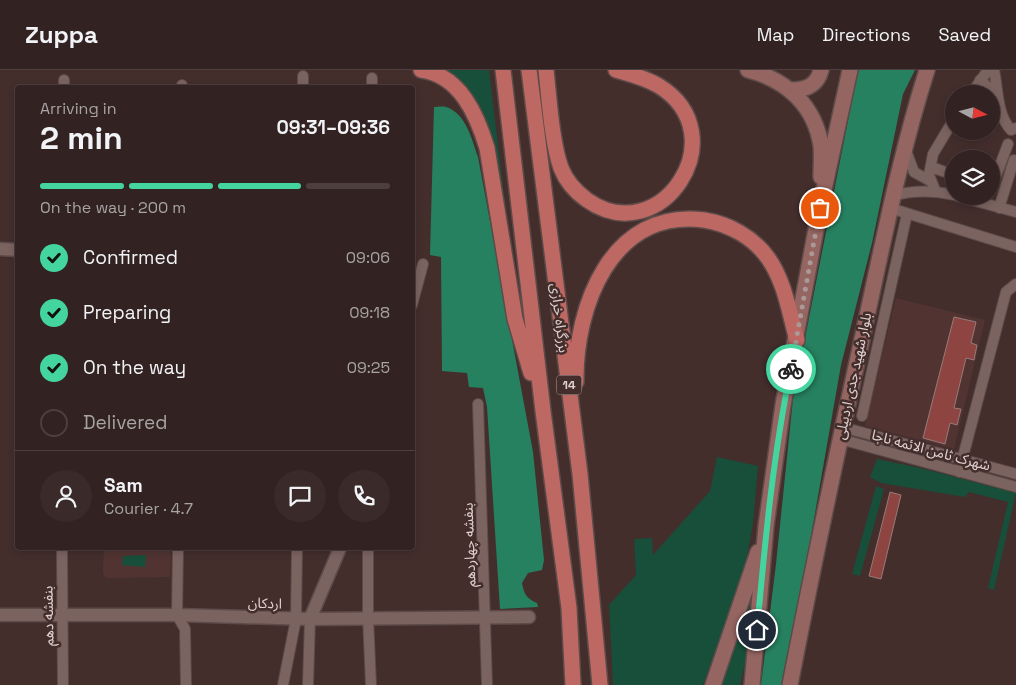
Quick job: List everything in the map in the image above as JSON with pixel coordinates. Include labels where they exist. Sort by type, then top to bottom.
[{"type":"highway","points":[[421,70],[440,75],[455,87],[470,106],[482,132],[515,319],[543,411]]},
{"type":"highway","name":"بزرگراه خرازی","points":[[503,70],[568,608],[573,685]]},
{"type":"highway","points":[[547,77],[557,155],[561,168],[570,184],[583,197],[601,208],[632,212],[657,204],[668,197],[679,185],[691,159],[692,145],[687,118],[679,104],[669,93],[646,80],[616,70]]},
{"type":"highway","name":"بزرگراه خرازی","points":[[530,78],[580,474],[600,685]]},
{"type":"highway","points":[[580,474],[576,371],[580,332],[586,310],[601,274],[615,254],[634,236],[665,222],[687,219],[712,221],[738,231],[759,247],[776,271],[782,284],[796,340]]},
{"type":"main road","points":[[748,70],[767,76],[791,90],[809,113],[821,147],[820,208]]},
{"type":"main road","points":[[791,90],[809,87],[815,83],[821,70]]},
{"type":"main road","points":[[752,685],[766,526],[783,405],[820,208],[850,70]]},
{"type":"main road","name":"بلوار شهید جدی اردبیلی","points":[[790,685],[841,433],[891,202],[913,114],[927,70]]},
{"type":"main road","points":[[713,685],[766,526]]},
{"type":"street","points":[[977,85],[988,70]]},
{"type":"street","points":[[994,70],[1005,120],[1011,130],[1016,128]]},
{"type":"street","points":[[303,76],[303,85]]},
{"type":"street","points":[[980,80],[986,85]]},
{"type":"street","points":[[934,186],[929,175],[933,154],[945,134]]},
{"type":"street","points":[[1000,165],[1008,144]]},
{"type":"street","points":[[905,147],[914,172],[945,191]]},
{"type":"street","points":[[999,208],[1015,159]]},
{"type":"street","points":[[931,166],[945,171]]},
{"type":"street","points":[[934,186],[906,192],[891,202],[907,214],[1016,247]]},
{"type":"street","points":[[988,205],[1016,212]]},
{"type":"street","points":[[862,416],[907,214]]},
{"type":"street","points":[[0,249],[15,250]]},
{"type":"street","points":[[0,256],[15,256]]},
{"type":"street","points":[[415,294],[423,264]]},
{"type":"street","points":[[959,472],[1006,292],[1016,284]]},
{"type":"street","name":"بنفشه چهاردهم","points":[[478,404],[487,685]]},
{"type":"street","name":"شهرک ثامن الائمه ناجا","points":[[841,433],[962,459],[1016,474]]},
{"type":"street","name":"شهرک ثامن الائمه ناجا","points":[[841,433],[959,472],[1016,487]]},
{"type":"street","name":"بنفشه دهم","points":[[62,550],[63,685]]},
{"type":"street","points":[[178,550],[178,615],[185,629],[186,685]]},
{"type":"street","points":[[283,685],[296,618],[297,550]]},
{"type":"street","points":[[308,685],[310,619],[339,550]]},
{"type":"street","points":[[368,550],[371,685]]},
{"type":"street","name":"اردکان","points":[[0,615],[178,615],[310,619],[368,617],[486,619],[529,617]]},
{"type":"shaded area","points":[[896,298],[985,320],[954,449],[865,426]]},
{"type":"shaded area","points":[[104,550],[171,550],[170,577],[108,578],[104,576]]},
{"type":"green space","points":[[437,70],[489,70],[519,320],[488,135]]},
{"type":"green space","points":[[858,70],[915,70],[903,94],[872,243],[841,365],[811,536],[781,685],[761,685],[793,399]]},
{"type":"green space","points":[[434,107],[446,107],[459,115],[471,135],[478,157],[533,452],[544,560],[542,570],[528,573],[522,583],[526,595],[537,603],[538,607],[500,609],[487,407],[483,388],[469,387],[467,373],[442,371],[441,257],[430,255]]},
{"type":"green space","points":[[717,457],[758,466],[753,524],[744,573],[703,685],[613,685],[609,605],[636,575],[634,539],[652,538],[653,555],[710,491]]},
{"type":"green space","points":[[877,459],[1016,493],[994,590],[988,588],[1008,502],[969,492],[965,497],[881,483],[870,477]]},
{"type":"green space","points":[[876,486],[884,489],[860,576],[852,574]]},
{"type":"green space","points":[[146,555],[145,567],[122,565],[123,556]]},
{"type":"green space","points":[[758,561],[746,659],[740,685],[721,685]]},
{"type":"building","points":[[954,317],[976,322],[971,343],[977,345],[974,360],[966,358],[954,408],[961,409],[957,425],[950,423],[945,444],[923,438]]},
{"type":"building","points":[[890,492],[901,495],[881,579],[869,576]]},
{"type":"way so far","points":[[791,369],[820,208]]},
{"type":"route","points":[[757,630],[766,526],[783,405],[791,369]]}]
